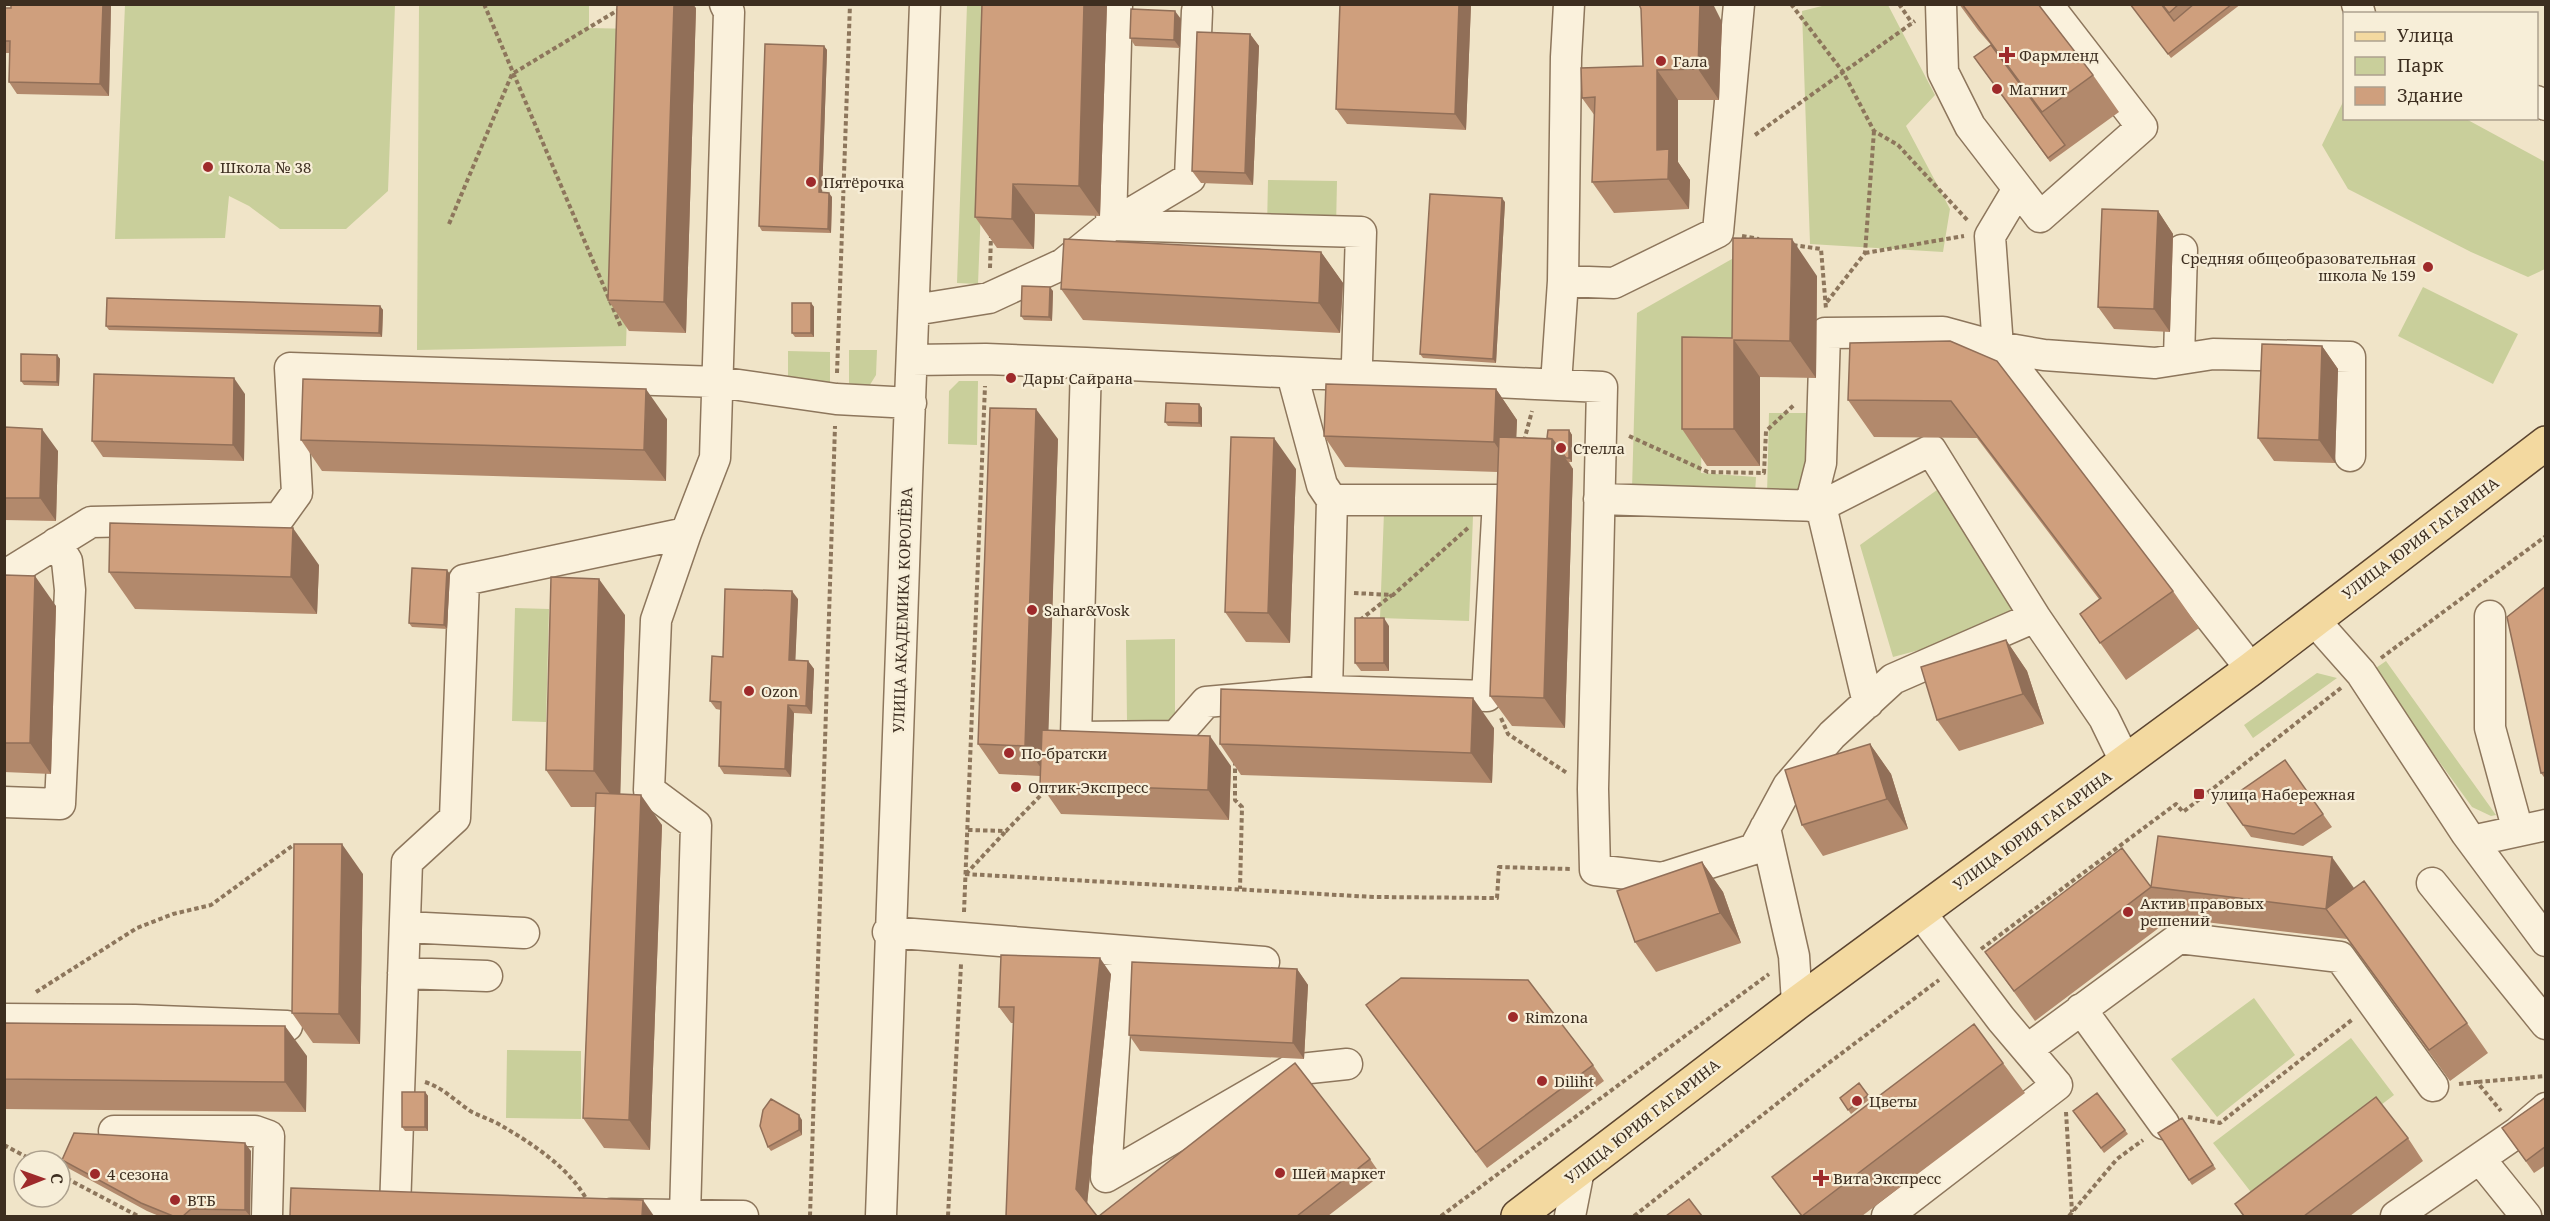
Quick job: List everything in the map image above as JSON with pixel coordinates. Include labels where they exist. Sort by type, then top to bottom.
[{"type":"main road","name":"УЛИЦА ЮРИЯ ГАГАРИНА","points":[[1518,1216],[1797,1003],[2251,669],[2546,443]]},
{"type":"street","points":[[685,1215],[696,825],[649,790],[656,620],[715,458],[729,12],[725,4]]},
{"type":"street","name":"УЛИЦА АКАДЕМИКА КОРОЛЁВА","points":[[880,1216],[888,932],[911,403],[925,4]]},
{"type":"street","points":[[1112,225],[1117,4]]},
{"type":"street","points":[[1546,384],[1563,281],[1566,57],[1569,4]]},
{"type":"street","points":[[1563,281],[1614,283],[1718,232],[1739,4]]},
{"type":"street","points":[[1941,4],[1943,72],[1970,126],[2040,217],[2142,127],[2047,4]]},
{"type":"street","points":[[914,310],[989,298],[1063,264],[1112,225],[1190,178],[1197,11]]},
{"type":"street","points":[[2018,189],[1985,235],[1998,346],[2251,669]]},
{"type":"street","points":[[1112,225],[1361,232],[1357,362],[1352,376]]},
{"type":"street","points":[[2179,359],[2182,250]]},
{"type":"street","points":[[1868,703],[1815,506],[1821,463],[1825,333],[1942,332],[2044,355],[2155,363],[2212,354],[2350,357],[2350,456]]},
{"type":"street","points":[[912,360],[986,359],[1602,387],[1593,789],[1595,870],[1662,878],[1754,849],[1788,786],[1832,735],[1893,679],[2035,617]]},
{"type":"street","points":[[1086,363],[1077,737],[1176,736],[1206,702],[1327,691],[1486,696],[1498,500],[1332,500]]},
{"type":"street","points":[[4,576],[91,522],[279,519],[297,494],[290,368],[718,382],[836,399],[911,403]]},
{"type":"street","points":[[1292,374],[1322,485],[1332,500],[1327,691]]},
{"type":"street","points":[[1599,499],[1815,506],[1931,450],[2035,617],[2104,718],[2125,761]]},
{"type":"street","points":[[394,1209],[407,862],[455,818],[464,580],[686,533]]},
{"type":"street","points":[[4,802],[60,804],[70,590],[67,561],[56,543]]},
{"type":"street","points":[[2472,841],[2532,828],[2490,728],[2490,616]]},
{"type":"street","points":[[2314,620],[2361,673],[2472,841],[2546,941]]},
{"type":"street","points":[[1765,828],[1794,956],[1797,1003]]},
{"type":"street","points":[[2432,883],[2546,1024]]},
{"type":"street","points":[[1887,1216],[2057,1085],[2001,1019],[1920,912]]},
{"type":"street","points":[[405,927],[524,933]]},
{"type":"street","points":[[888,932],[1264,962]]},
{"type":"street","points":[[2028,1049],[2179,938],[2340,957],[2433,1086]]},
{"type":"street","points":[[1120,952],[1106,1177],[1291,1070],[1347,1064]]},
{"type":"street","points":[[403,973],[487,976]]},
{"type":"street","points":[[2081,1010],[2164,1124]]},
{"type":"street","points":[[4,1019],[135,1020],[287,1026]]},
{"type":"street","points":[[2396,1216],[2518,1132],[2546,1108]]},
{"type":"street","points":[[114,1131],[255,1131],[269,1136],[267,1216]]},
{"type":"street","points":[[2480,1159],[2526,1216]]},
{"type":"street","points":[[1570,1216],[1579,1170]]},
{"type":"street","points":[[588,1213],[743,1216]]},
{"type":"path","points":[[484,4],[621,327]]},
{"type":"path","points":[[449,224],[512,74],[628,4]]},
{"type":"path","points":[[810,1216],[850,4]]},
{"type":"path","points":[[1899,4],[1912,23]]},
{"type":"path","points":[[1724,157],[1941,4]]},
{"type":"path","points":[[1792,5],[1843,72],[1875,131],[1898,145],[1985,235]]},
{"type":"path","points":[[1827,303],[1865,253],[1875,131]]},
{"type":"path","points":[[989,298],[992,228]]},
{"type":"path","points":[[1718,232],[1764,240]]},
{"type":"path","points":[[1865,253],[1985,235]]},
{"type":"path","points":[[1787,244],[1821,249],[1827,303],[1825,333]]},
{"type":"path","points":[[948,1216],[968,830],[986,359]]},
{"type":"path","points":[[1524,444],[1535,402],[1546,384]]},
{"type":"path","points":[[1629,436],[1708,472],[1764,472],[1767,431],[1797,402]]},
{"type":"path","points":[[1329,592],[1393,595],[1498,500]]},
{"type":"path","points":[[1634,1216],[1826,1065],[1960,965],[2176,804],[2183,812],[2361,673],[2546,536]]},
{"type":"path","points":[[1498,712],[1508,734],[1593,789]]},
{"type":"path","points":[[1235,758],[1235,800],[1242,807],[1240,890]]},
{"type":"path","points":[[965,874],[1043,793],[1047,783]]},
{"type":"path","points":[[968,830],[1006,831]]},
{"type":"path","points":[[29,996],[137,928],[173,914],[211,905],[292,846]]},
{"type":"path","points":[[965,874],[1374,897],[1497,898],[1499,867],[1595,870]]},
{"type":"path","points":[[1441,1216],[1794,956]]},
{"type":"path","points":[[2071,1215],[2117,1159],[2164,1124],[2182,1116],[2220,1123],[2352,1019],[2361,1026]]},
{"type":"path","points":[[2433,1086],[2546,1076]]},
{"type":"path","points":[[399,1080],[423,1081],[438,1087],[472,1111],[501,1125],[530,1144],[580,1188],[588,1213]]},
{"type":"path","points":[[2477,1082],[2518,1132]]},
{"type":"path","points":[[2057,1085],[2066,1105],[2071,1215]]},
{"type":"path","points":[[72,1181],[138,1216]]},
{"type":"green space","points":[[125,5],[395,5],[388,191],[346,229],[280,229],[249,206],[229,196],[225,238],[115,239]]},
{"type":"green space","points":[[419,5],[589,5],[589,28],[636,29],[626,346],[417,350]]},
{"type":"green space","points":[[967,5],[989,5],[978,284],[957,283]]},
{"type":"green space","points":[[1826,5],[1888,5],[1935,95],[1906,126],[1950,209],[1943,252],[1810,244],[1802,11]]},
{"type":"green space","points":[[2343,102],[2343,120],[2468,120],[2545,162],[2545,269],[2528,277],[2471,252],[2348,189],[2322,145]]},
{"type":"green space","points":[[1268,180],[1337,181],[1336,228],[1267,227]]},
{"type":"green space","points":[[1753,247],[1753,369],[1703,370],[1701,473],[1756,477],[1755,494],[1632,489],[1637,313]]},
{"type":"green space","points":[[2423,287],[2518,334],[2493,384],[2398,336]]},
{"type":"green space","points":[[849,350],[877,350],[876,375],[868,388],[849,387]]},
{"type":"green space","points":[[788,351],[830,352],[830,388],[788,378]]},
{"type":"green space","points":[[959,381],[978,381],[977,445],[948,444],[949,391]]},
{"type":"green space","points":[[1769,413],[1810,413],[1806,481],[1793,495],[1767,495]]},
{"type":"green space","points":[[1944,485],[2019,614],[1976,635],[1893,657],[1860,545]]},
{"type":"green space","points":[[1384,512],[1473,516],[1469,621],[1380,618]]},
{"type":"green space","points":[[515,608],[549,609],[546,722],[512,721]]},
{"type":"green space","points":[[1175,639],[1175,720],[1127,721],[1126,640]]},
{"type":"green space","points":[[2386,661],[2496,815],[2491,816],[2472,807],[2373,670]]},
{"type":"green space","points":[[2317,673],[2337,678],[2253,738],[2244,725]]},
{"type":"green space","points":[[2254,998],[2295,1055],[2217,1117],[2171,1059]]},
{"type":"green space","points":[[2351,1038],[2394,1095],[2257,1200],[2213,1143]]},
{"type":"green space","points":[[507,1050],[581,1051],[581,1119],[506,1118]]},
{"type":"building","points":[[11,4],[103,4],[100,84],[9,82],[10,41],[4,41],[4,8],[11,8]]},
{"type":"building","points":[[617,4],[674,4],[664,302],[608,300]]},
{"type":"building","points":[[982,4],[1084,4],[1079,186],[1013,184],[1012,219],[975,217]]},
{"type":"building","points":[[1340,4],[1459,4],[1455,114],[1336,109]]},
{"type":"building","points":[[1639,4],[1700,4],[1698,69],[1657,70],[1657,150],[1669,149],[1668,179],[1592,182],[1595,97],[1582,98],[1581,68],[1643,66]]},
{"type":"building","points":[[1962,4],[2038,4],[2093,75],[2042,112]]},
{"type":"building","points":[[2130,4],[2161,4],[2174,21],[2194,4],[2232,4],[2168,54]]},
{"type":"building","points":[[2162,4],[2179,4],[2169,13]]},
{"type":"building","points":[[1131,9],[1175,11],[1174,40],[1130,38]]},
{"type":"building","points":[[1197,32],[1250,34],[1245,173],[1192,171]]},
{"type":"building","points":[[765,44],[824,46],[819,192],[829,193],[828,229],[759,226]]},
{"type":"building","points":[[1991,45],[2065,145],[2048,158],[1974,57]]},
{"type":"building","points":[[1430,194],[1502,198],[1493,359],[1420,354]]},
{"type":"building","points":[[2102,209],[2158,211],[2154,309],[2098,307]]},
{"type":"building","points":[[1733,238],[1792,239],[1790,341],[1734,340],[1734,429],[1682,429],[1682,337],[1732,338]]},
{"type":"building","points":[[1064,239],[1321,252],[1319,303],[1061,289]]},
{"type":"building","points":[[1022,286],[1050,287],[1049,317],[1021,316]]},
{"type":"building","points":[[107,298],[380,306],[379,333],[106,326]]},
{"type":"building","points":[[792,303],[811,303],[811,333],[792,333]]},
{"type":"building","points":[[1950,341],[1997,361],[2173,591],[2100,643],[2080,614],[2101,598],[1951,401],[1848,400],[1850,343]]},
{"type":"building","points":[[2262,344],[2322,346],[2319,440],[2258,438]]},
{"type":"building","points":[[21,354],[57,355],[57,382],[21,381]]},
{"type":"building","points":[[94,374],[234,378],[233,445],[92,441]]},
{"type":"building","points":[[303,379],[646,389],[644,450],[301,440]]},
{"type":"building","points":[[1326,384],[1496,389],[1494,442],[1324,436]]},
{"type":"building","points":[[1166,403],[1199,404],[1199,423],[1165,422]]},
{"type":"building","points":[[990,408],[1036,409],[1025,746],[978,744]]},
{"type":"building","points":[[4,427],[42,429],[40,498],[4,498]]},
{"type":"building","points":[[1548,430],[1569,430],[1569,458],[1566,458],[1552,439],[1547,438]]},
{"type":"building","points":[[1231,437],[1274,438],[1268,613],[1225,612]]},
{"type":"building","points":[[1499,437],[1552,439],[1544,698],[1490,696]]},
{"type":"building","points":[[110,523],[293,528],[291,577],[109,572]]},
{"type":"building","points":[[412,568],[447,570],[444,625],[409,623]]},
{"type":"building","points":[[4,575],[35,576],[30,743],[4,743]]},
{"type":"building","points":[[551,577],[599,579],[594,771],[546,770]]},
{"type":"building","points":[[2546,586],[2546,772],[2541,773],[2507,617]]},
{"type":"building","points":[[725,589],[792,591],[789,660],[808,661],[806,706],[788,705],[785,769],[719,766],[721,702],[710,701],[712,656],[723,657]]},
{"type":"building","points":[[1355,618],[1384,618],[1384,663],[1355,663]]},
{"type":"building","points":[[2006,640],[2023,694],[1937,720],[1921,667]]},
{"type":"building","points":[[1221,689],[1473,698],[1471,753],[1220,744]]},
{"type":"building","points":[[1042,730],[1210,736],[1208,790],[1040,784]]},
{"type":"building","points":[[1870,744],[1887,799],[1802,825],[1785,770]]},
{"type":"building","points":[[2285,760],[2323,814],[2294,834],[2243,825],[2226,801]]},
{"type":"building","points":[[596,793],[641,795],[629,1120],[583,1118]]},
{"type":"building","points":[[2158,836],[2332,857],[2326,909],[2151,887]]},
{"type":"building","points":[[294,844],[342,844],[339,1014],[292,1013]]},
{"type":"building","points":[[2122,848],[2151,887],[2014,991],[1985,952]]},
{"type":"building","points":[[1702,862],[1720,913],[1635,942],[1617,891]]},
{"type":"building","points":[[2364,881],[2467,1023],[2429,1050],[2326,909]]},
{"type":"building","points":[[1001,955],[1100,958],[1076,1189],[1097,1216],[1006,1216],[1014,1007],[999,1007]]},
{"type":"building","points":[[1132,962],[1297,969],[1293,1043],[1129,1035]]},
{"type":"building","points":[[1401,978],[1528,980],[1593,1065],[1476,1152],[1366,1005]]},
{"type":"building","points":[[4,1023],[285,1026],[285,1082],[4,1079]]},
{"type":"building","points":[[1974,1024],[2003,1063],[1802,1216],[1772,1177]]},
{"type":"building","points":[[1295,1063],[1370,1159],[1297,1216],[1099,1216]]},
{"type":"building","points":[[1859,1083],[1868,1095],[1848,1110],[1840,1098]]},
{"type":"building","points":[[402,1092],[425,1092],[425,1127],[402,1127]]},
{"type":"building","points":[[2097,1093],[2125,1130],[2101,1148],[2073,1111]]},
{"type":"building","points":[[2376,1097],[2408,1138],[2304,1216],[2244,1216],[2235,1204]]},
{"type":"building","points":[[2546,1097],[2546,1146],[2526,1161],[2502,1128]]},
{"type":"building","points":[[771,1099],[799,1115],[799,1130],[768,1147],[760,1126],[763,1110]]},
{"type":"building","points":[[2182,1118],[2213,1165],[2189,1180],[2158,1133]]},
{"type":"building","points":[[74,1133],[245,1143],[245,1210],[191,1209],[183,1216],[173,1216],[141,1203],[72,1165],[72,1149],[67,1149]]},
{"type":"building","points":[[291,1188],[643,1200],[642,1216],[290,1216]]},
{"type":"building","points":[[1689,1199],[1702,1216],[1666,1216]]},
{"type":"place","name":"Фармленд","points":[[2007,55]]},
{"type":"place","name":"Гала","points":[[1661,61]]},
{"type":"place","name":"Магнит","points":[[1997,89]]},
{"type":"place","name":"Школа № 38","points":[[208,167]]},
{"type":"place","name":"Пятёрочка","points":[[811,182]]},
{"type":"place","name":"Средняя общеобразовательная школа № 159","points":[[2428,267]]},
{"type":"place","name":"Дары Сайрана","points":[[1011,378]]},
{"type":"place","name":"Стелла","points":[[1561,448]]},
{"type":"place","name":"Sahar&Vosk","points":[[1032,610]]},
{"type":"place","name":"Ozon","points":[[749,691]]},
{"type":"place","name":"По-братски","points":[[1009,753]]},
{"type":"place","name":"Оптик-Экспресс","points":[[1016,787]]},
{"type":"place","name":"улица Набережная","points":[[2199,794]]},
{"type":"place","name":"Актив правовых решений","points":[[2128,912]]},
{"type":"place","name":"Rimzona","points":[[1513,1017]]},
{"type":"place","name":"Diliht","points":[[1542,1081]]},
{"type":"place","name":"Цветы","points":[[1857,1101]]},
{"type":"place","name":"Шей маркет","points":[[1280,1173]]},
{"type":"place","name":"4 сезона","points":[[95,1174]]},
{"type":"place","name":"Вита Экспресс","points":[[1821,1178]]},
{"type":"place","name":"ВТБ","points":[[175,1200]]}]
